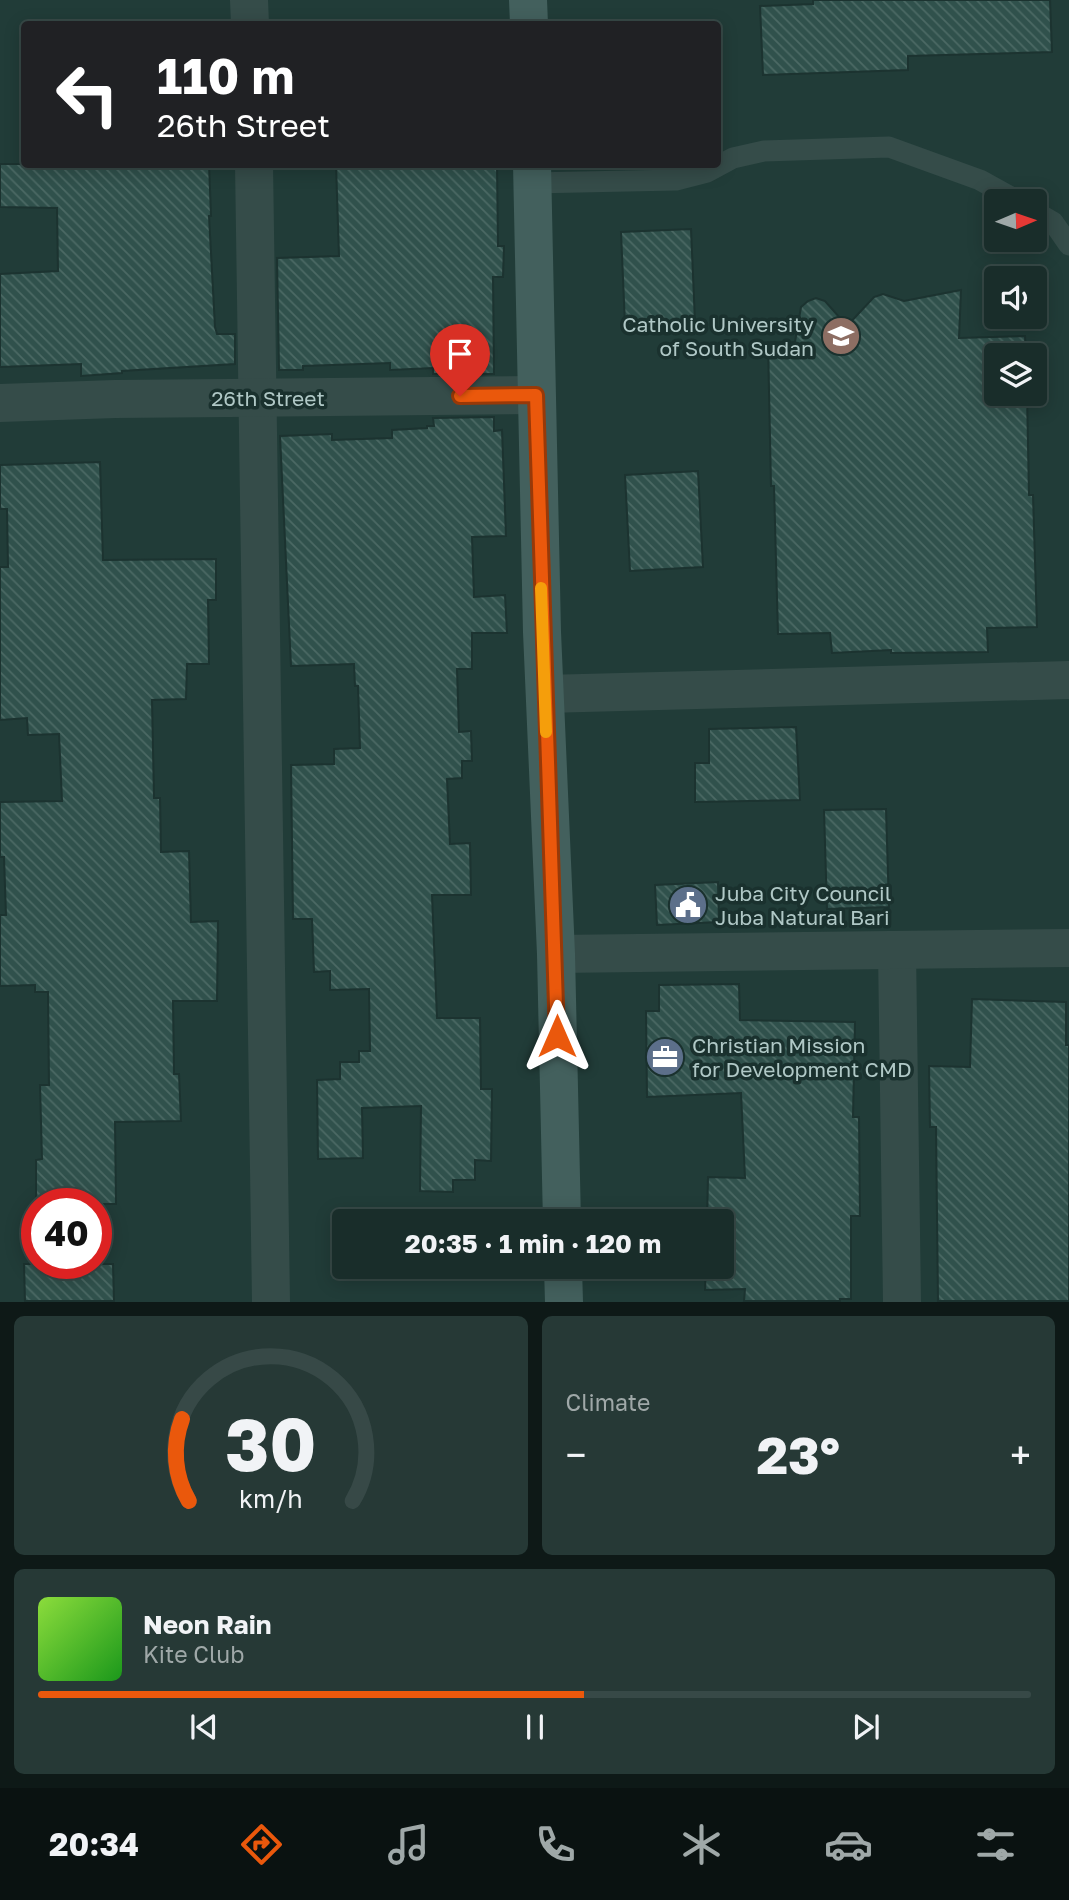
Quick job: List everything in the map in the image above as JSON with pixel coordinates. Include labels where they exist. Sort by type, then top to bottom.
[{"type":"street","points":[[249,0],[250,21]]},
{"type":"street","points":[[528,0],[528,21]]},
{"type":"street","points":[[254,168],[271,1301]]},
{"type":"street","points":[[532,174],[536,395],[556,954],[562,1209]]},
{"type":"street","name":"26th Street","points":[[0,402],[115,398],[536,395]]},
{"type":"street","points":[[545,694],[1069,680]]},
{"type":"street","points":[[556,954],[1069,948]]},
{"type":"street","points":[[897,950],[902,1301]]},
{"type":"street","points":[[563,1279],[564,1301]]},
{"type":"lane","points":[[721,164],[733,158],[764,151],[889,147],[980,180],[996,189]]},
{"type":"lane","points":[[532,174],[676,180],[714,168]]},
{"type":"lane","points":[[1047,219],[1053,222],[1069,245]]},
{"type":"building","points":[[813,0],[1050,0],[1052,52],[908,56],[908,70],[763,75],[760,6],[813,4]]},
{"type":"building","points":[[0,164],[21,164],[21,168],[209,168],[215,327],[217,334],[235,334],[235,364],[81,376],[81,364],[0,367],[0,274],[58,271],[57,208],[0,207]]},
{"type":"building","points":[[336,168],[497,168],[498,246],[504,246],[503,277],[493,277],[494,374],[433,374],[433,368],[390,370],[390,363],[303,366],[303,370],[279,370],[277,258],[339,256]]},
{"type":"building","points":[[691,229],[695,322],[625,325],[621,232]]},
{"type":"building","points":[[961,290],[959,338],[1025,336],[1025,343],[984,343],[984,406],[1027,406],[1029,495],[1033,495],[1037,627],[987,628],[988,652],[891,653],[891,650],[832,653],[830,633],[778,634],[768,342],[795,342],[801,307],[816,298],[825,301],[847,326],[874,297],[883,294],[904,301]]},
{"type":"building","points":[[494,417],[494,431],[502,430],[506,536],[472,537],[474,597],[505,595],[507,633],[472,633],[472,669],[457,669],[459,732],[471,731],[472,761],[462,761],[462,778],[447,779],[450,844],[470,843],[471,895],[432,895],[437,1018],[480,1018],[481,1089],[492,1089],[491,1161],[475,1160],[475,1180],[453,1180],[453,1192],[420,1191],[421,1106],[362,1108],[363,1158],[318,1159],[317,1080],[340,1079],[340,1062],[359,1062],[359,1051],[370,1051],[369,989],[330,990],[330,971],[314,972],[312,919],[293,919],[291,765],[334,764],[334,749],[360,748],[358,686],[355,686],[354,664],[291,666],[280,436],[332,434],[332,440],[392,438],[392,430],[434,426],[433,418]]},
{"type":"building","points":[[100,462],[103,560],[216,559],[216,600],[208,600],[209,664],[187,664],[186,699],[152,700],[154,798],[160,798],[161,852],[189,851],[191,922],[218,921],[217,1001],[173,1001],[174,1074],[179,1074],[181,1121],[115,1122],[116,1204],[112,1204],[112,1188],[36,1188],[36,1160],[42,1159],[40,1085],[49,1085],[48,992],[35,992],[35,985],[0,986],[0,915],[6,915],[4,857],[0,857],[0,802],[62,801],[59,734],[28,735],[27,718],[0,720],[0,567],[8,567],[7,509],[0,509],[0,465]]},
{"type":"building","points":[[698,471],[703,567],[630,571],[625,475]]},
{"type":"building","points":[[796,727],[800,800],[695,802],[695,763],[709,763],[709,729]]},
{"type":"building","points":[[886,809],[889,907],[827,909],[824,810]]},
{"type":"building","points":[[718,882],[719,922],[657,925],[655,885]]},
{"type":"building","points":[[739,984],[740,1020],[855,1022],[853,1117],[859,1117],[860,1216],[851,1216],[851,1299],[744,1301],[745,1289],[705,1290],[705,1279],[734,1279],[734,1209],[707,1209],[708,1177],[745,1178],[741,1093],[647,1097],[646,1011],[659,1011],[659,985]]},
{"type":"building","points":[[972,999],[1066,1002],[1066,1045],[1069,1045],[1069,1301],[938,1301],[936,1127],[930,1127],[929,1066],[970,1067]]},
{"type":"building","points":[[113,1264],[114,1301],[25,1301],[24,1279],[112,1279]]},
{"type":"slow traffic","points":[[541,588],[546,732]]},
{"type":"place","name":"Catholic University of South Sudan","points":[[841,336]]},
{"type":"place","name":"Juba City Council Juba Natural Bari","points":[[688,905]]},
{"type":"place","name":"Christian Mission for Development CMD","points":[[665,1057]]},
{"type":"route","points":[[460,396],[536,395],[557,1036]]}]
